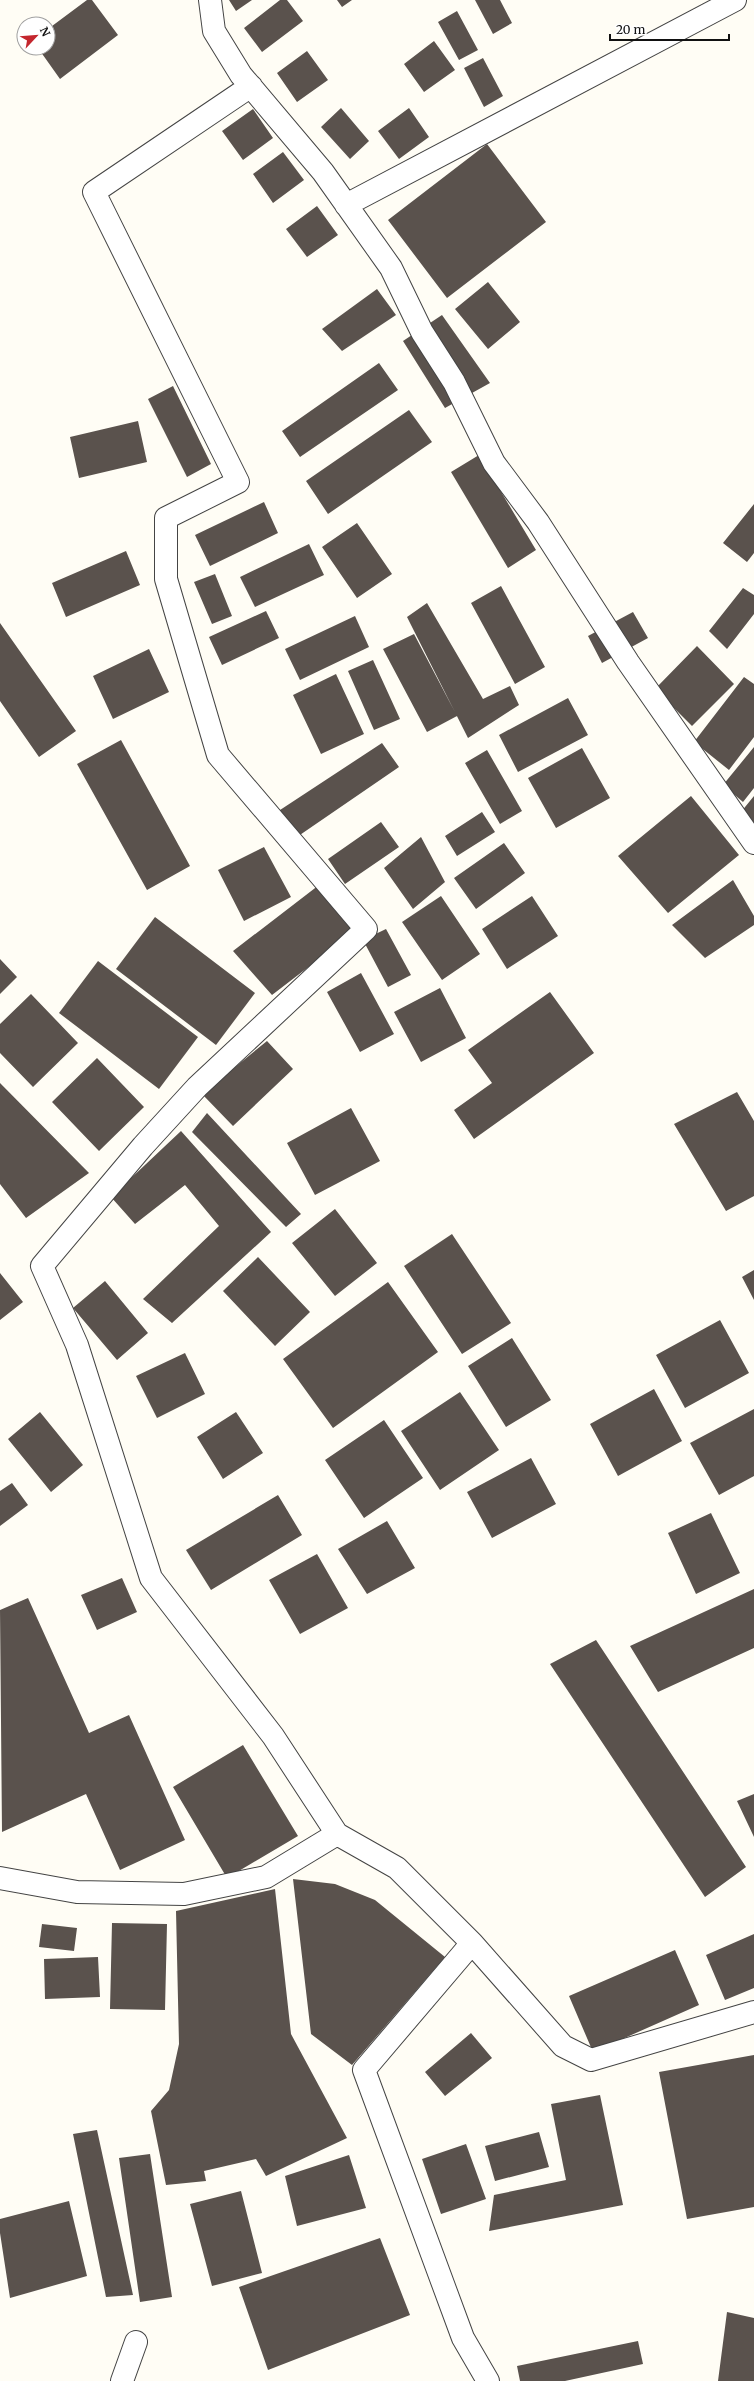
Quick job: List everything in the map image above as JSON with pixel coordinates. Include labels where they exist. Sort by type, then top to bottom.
[{"type":"street","points":[[210,0],[214,31],[241,75],[323,172],[391,268],[422,332],[454,382],[494,463],[538,522],[628,662],[754,843]]},
{"type":"street","points":[[346,205],[735,0]]},
{"type":"street","points":[[251,86],[94,192],[238,482],[166,518],[166,579],[218,755],[366,929],[197,1087],[143,1146],[42,1266],[77,1345],[151,1578],[273,1736],[337,1834],[398,1868],[472,1943],[563,2046],[591,2060],[754,2012]]},
{"type":"street","points":[[0,1878],[77,1892],[184,1894],[266,1877],[337,1834]]},
{"type":"street","points":[[472,1943],[364,2070],[463,2338],[488,2381]]},
{"type":"street","points":[[122,2381],[136,2342]]},
{"type":"building","points":[[87,0],[92,0],[118,35],[60,79],[44,56],[56,56],[56,23]]},
{"type":"building","points":[[229,0],[252,0],[236,11]]},
{"type":"building","points":[[280,0],[287,0],[303,21],[262,52],[244,28]]},
{"type":"building","points":[[337,0],[352,0],[342,7]]},
{"type":"building","points":[[475,0],[500,0],[512,23],[493,34]]},
{"type":"building","points":[[457,11],[478,50],[459,60],[438,22]]},
{"type":"building","points":[[434,41],[455,70],[424,92],[404,64]]},
{"type":"building","points":[[307,51],[328,80],[297,102],[277,73]]},
{"type":"building","points":[[483,58],[503,96],[484,107],[464,68]]},
{"type":"building","points":[[341,108],[369,141],[350,159],[321,127]]},
{"type":"building","points":[[409,108],[429,137],[399,159],[378,131]]},
{"type":"building","points":[[253,109],[273,138],[243,160],[222,131]]},
{"type":"building","points":[[487,144],[546,222],[447,298],[388,220]]},
{"type":"building","points":[[283,152],[304,180],[273,203],[253,174]]},
{"type":"building","points":[[317,206],[338,235],[307,257],[286,229]]},
{"type":"building","points":[[488,282],[520,322],[488,349],[455,309]]},
{"type":"building","points":[[377,289],[396,315],[342,351],[322,329]]},
{"type":"building","points":[[442,315],[490,383],[445,408],[403,341]]},
{"type":"building","points":[[379,363],[398,390],[300,457],[282,431]]},
{"type":"building","points":[[173,386],[211,464],[187,477],[148,399]]},
{"type":"building","points":[[409,410],[432,442],[328,514],[306,481]]},
{"type":"building","points":[[138,421],[147,462],[79,478],[70,437]]},
{"type":"building","points":[[479,455],[536,550],[508,568],[451,472]]},
{"type":"building","points":[[264,502],[278,533],[210,566],[195,535]]},
{"type":"building","points":[[754,504],[754,553],[747,562],[723,543]]},
{"type":"building","points":[[357,523],[392,574],[357,598],[322,547]]},
{"type":"building","points":[[309,544],[324,575],[255,607],[240,577]]},
{"type":"building","points":[[126,551],[140,585],[66,617],[52,583]]},
{"type":"building","points":[[215,574],[232,616],[212,624],[194,582]]},
{"type":"building","points":[[501,586],[545,667],[515,684],[471,603]]},
{"type":"building","points":[[743,588],[754,595],[754,614],[727,649],[709,631]]},
{"type":"building","points":[[427,603],[483,699],[510,686],[519,705],[468,738],[407,617]]},
{"type":"building","points":[[266,611],[279,638],[222,665],[209,637]]},
{"type":"building","points":[[633,612],[648,638],[602,663],[588,636]]},
{"type":"building","points":[[355,616],[369,647],[300,680],[285,649]]},
{"type":"building","points":[[0,623],[76,731],[39,757],[0,701]]},
{"type":"building","points":[[414,634],[457,716],[427,732],[383,649]]},
{"type":"building","points":[[697,646],[734,684],[692,726],[655,689]]},
{"type":"building","points":[[149,649],[169,692],[113,719],[93,676]]},
{"type":"building","points":[[373,660],[400,719],[374,730],[348,671]]},
{"type":"building","points":[[336,674],[364,734],[321,754],[293,695]]},
{"type":"building","points":[[744,677],[754,684],[754,737],[729,770],[694,742]]},
{"type":"building","points":[[568,698],[588,735],[518,772],[499,735]]},
{"type":"building","points":[[121,740],[190,866],[147,890],[77,764]]},
{"type":"building","points":[[382,743],[399,767],[294,839],[277,812]]},
{"type":"building","points":[[754,747],[754,788],[743,802],[723,785]]},
{"type":"building","points":[[582,748],[610,798],[556,828],[528,778]]},
{"type":"building","points":[[487,750],[522,811],[500,824],[465,763]]},
{"type":"building","points":[[691,796],[739,855],[668,913],[618,856]]},
{"type":"building","points":[[754,796],[754,842],[732,823]]},
{"type":"building","points":[[482,812],[495,832],[457,856],[445,836]]},
{"type":"building","points":[[381,822],[399,847],[345,884],[328,859]]},
{"type":"building","points":[[421,837],[445,882],[413,909],[384,868]]},
{"type":"building","points":[[504,843],[525,873],[476,909],[454,878]]},
{"type":"building","points":[[264,847],[291,897],[244,921],[218,870]]},
{"type":"building","points":[[733,880],[754,916],[754,925],[705,958],[672,925]]},
{"type":"building","points":[[319,885],[354,932],[272,995],[233,951]]},
{"type":"building","points":[[441,896],[480,954],[442,980],[402,922]]},
{"type":"building","points":[[532,896],[558,936],[507,969],[482,929]]},
{"type":"building","points":[[155,917],[255,993],[216,1045],[116,969]]},
{"type":"building","points":[[386,929],[411,975],[388,987],[363,940]]},
{"type":"building","points":[[0,959],[17,977],[0,994]]},
{"type":"building","points":[[98,961],[198,1037],[159,1089],[59,1013]]},
{"type":"building","points":[[361,973],[394,1034],[360,1052],[327,992]]},
{"type":"building","points":[[440,988],[466,1038],[421,1062],[394,1012]]},
{"type":"building","points":[[550,992],[594,1053],[474,1139],[454,1110],[492,1083],[468,1050]]},
{"type":"building","points":[[31,994],[78,1043],[33,1087],[0,1053],[0,1024]]},
{"type":"building","points":[[267,1041],[293,1069],[233,1126],[202,1094]]},
{"type":"building","points":[[97,1058],[144,1107],[99,1151],[52,1102]]},
{"type":"building","points":[[0,1083],[89,1173],[26,1218],[0,1184]]},
{"type":"building","points":[[737,1092],[754,1121],[754,1196],[726,1211],[674,1124]]},
{"type":"building","points":[[351,1108],[380,1161],[315,1195],[287,1143]]},
{"type":"building","points":[[207,1113],[301,1214],[286,1227],[192,1132]]},
{"type":"building","points":[[181,1131],[271,1232],[172,1323],[143,1299],[219,1226],[185,1185],[135,1224],[111,1197]]},
{"type":"building","points":[[335,1209],[377,1263],[335,1296],[292,1243]]},
{"type":"building","points":[[452,1234],[511,1323],[462,1354],[404,1266]]},
{"type":"building","points":[[258,1257],[310,1312],[275,1346],[223,1291]]},
{"type":"building","points":[[754,1270],[754,1300],[742,1277]]},
{"type":"building","points":[[0,1273],[23,1302],[0,1320]]},
{"type":"building","points":[[105,1281],[148,1333],[117,1360],[73,1308]]},
{"type":"building","points":[[388,1282],[438,1352],[333,1428],[283,1359]]},
{"type":"building","points":[[720,1320],[749,1373],[685,1408],[656,1355]]},
{"type":"building","points":[[512,1338],[551,1400],[506,1427],[468,1366]]},
{"type":"building","points":[[185,1353],[205,1394],[157,1418],[136,1376]]},
{"type":"building","points":[[654,1389],[682,1441],[618,1476],[590,1424]]},
{"type":"building","points":[[460,1392],[499,1450],[440,1490],[401,1431]]},
{"type":"building","points":[[754,1409],[754,1476],[719,1495],[690,1443]]},
{"type":"building","points":[[40,1412],[83,1465],[51,1492],[8,1439]]},
{"type":"building","points":[[236,1412],[263,1453],[223,1479],[197,1437]]},
{"type":"building","points":[[384,1420],[423,1478],[364,1518],[325,1460]]},
{"type":"building","points":[[531,1458],[556,1504],[492,1538],[467,1492]]},
{"type":"building","points":[[12,1483],[28,1505],[0,1526],[0,1491]]},
{"type":"building","points":[[278,1495],[302,1535],[211,1590],[186,1550]]},
{"type":"building","points":[[711,1513],[740,1573],[696,1594],[668,1533]]},
{"type":"building","points":[[387,1521],[415,1568],[367,1594],[338,1549]]},
{"type":"building","points":[[317,1554],[348,1608],[300,1634],[269,1580]]},
{"type":"building","points":[[122,1578],[137,1612],[97,1630],[81,1595]]},
{"type":"building","points":[[754,1589],[754,1648],[658,1692],[630,1646]]},
{"type":"building","points":[[28,1598],[89,1733],[129,1715],[185,1840],[120,1870],[86,1794],[2,1832],[0,1610]]},
{"type":"building","points":[[596,1640],[746,1867],[705,1897],[550,1664]]},
{"type":"building","points":[[243,1745],[298,1836],[227,1878],[173,1787]]},
{"type":"building","points":[[754,1794],[754,1837],[737,1801]]},
{"type":"building","points":[[293,1879],[335,1884],[375,1900],[445,1957],[352,2065],[311,2034]]},
{"type":"building","points":[[275,1889],[291,2034],[347,2138],[266,2176],[256,2159],[204,2171],[206,2181],[166,2185],[151,2111],[169,2090],[179,2044],[176,1911]]},
{"type":"building","points":[[112,1923],[167,1924],[165,2010],[110,2009]]},
{"type":"building","points":[[42,1924],[77,1928],[74,1951],[39,1947]]},
{"type":"building","points":[[754,1934],[754,1988],[725,2000],[706,1955]]},
{"type":"building","points":[[675,1950],[699,2005],[593,2052],[569,1996]]},
{"type":"building","points":[[98,1957],[100,1997],[45,1999],[44,1959]]},
{"type":"building","points":[[471,2033],[492,2058],[445,2096],[425,2072]]},
{"type":"building","points":[[754,2055],[754,2207],[687,2219],[659,2072]]},
{"type":"building","points":[[600,2095],[623,2205],[489,2231],[494,2195],[566,2180],[551,2104]]},
{"type":"building","points":[[97,2130],[133,2295],[106,2297],[73,2134]]},
{"type":"building","points":[[539,2132],[549,2167],[495,2181],[485,2146]]},
{"type":"building","points":[[466,2144],[486,2199],[441,2214],[422,2159]]},
{"type":"building","points":[[150,2154],[172,2297],[140,2302],[119,2158]]},
{"type":"building","points":[[349,2155],[366,2208],[297,2226],[285,2176]]},
{"type":"building","points":[[241,2191],[262,2273],[212,2286],[190,2204]]},
{"type":"building","points":[[69,2201],[87,2276],[10,2298],[0,2233],[0,2219]]},
{"type":"building","points":[[380,2238],[410,2315],[268,2370],[239,2287]]},
{"type":"building","points":[[727,2312],[754,2318],[754,2381],[718,2381]]},
{"type":"building","points":[[638,2341],[643,2364],[565,2381],[520,2381],[517,2366]]}]
